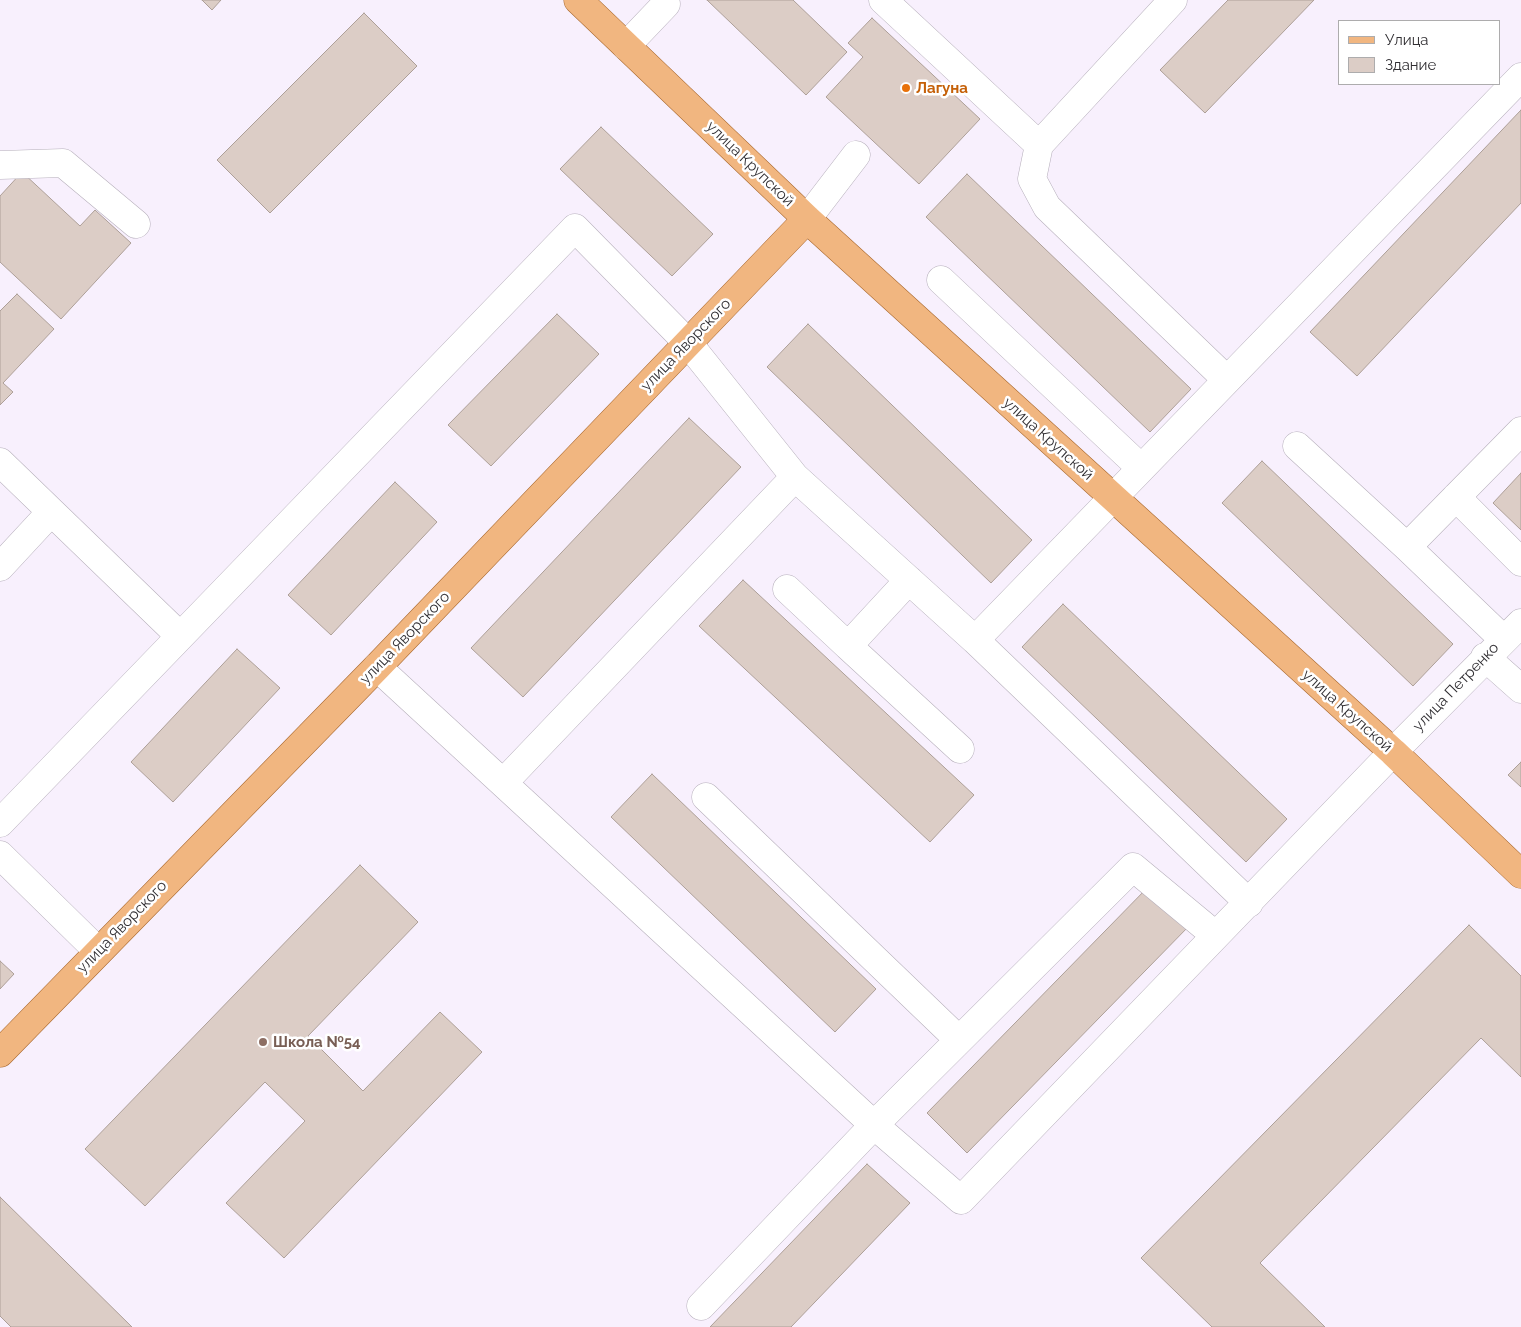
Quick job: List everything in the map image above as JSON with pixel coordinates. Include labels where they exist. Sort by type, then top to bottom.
[{"type":"main road","name":"улица Крупской","points":[[578,0],[807,219],[1393,752],[1521,874]]},
{"type":"main road","name":"улица Яворского","points":[[0,1053],[377,667],[807,219]]},
{"type":"street","points":[[883,0],[1039,145]]},
{"type":"street","points":[[1173,0],[1039,145],[1032,179],[1047,207],[1226,379]]},
{"type":"street","points":[[626,46],[666,4]]},
{"type":"street","points":[[975,640],[1226,379],[1521,77]]},
{"type":"street","points":[[807,219],[856,155]]},
{"type":"street","points":[[0,164],[64,163],[136,224]]},
{"type":"street","points":[[2,818],[575,228],[688,343],[795,476],[975,640],[1248,903]]},
{"type":"street","points":[[941,280],[1141,468]]},
{"type":"street","points":[[1407,547],[1521,431]]},
{"type":"street","points":[[1297,446],[1407,547],[1503,640],[1521,689]]},
{"type":"street","points":[[0,462],[180,636]]},
{"type":"street","points":[[504,782],[795,476]]},
{"type":"street","points":[[1456,497],[1521,562]]},
{"type":"street","points":[[0,566],[51,512]]},
{"type":"street","points":[[848,646],[909,580]]},
{"type":"street","points":[[788,589],[960,749]]},
{"type":"street","name":"улица Петренко","points":[[874,1125],[961,1200],[1215,935],[1503,640]]},
{"type":"street","points":[[377,667],[874,1125]]},
{"type":"street","points":[[706,797],[959,1040]]},
{"type":"street","points":[[0,855],[98,951]]},
{"type":"street","points":[[701,1306],[874,1125],[1133,866],[1215,935]]},
{"type":"building","points":[[202,0],[221,0],[212,10]]},
{"type":"building","points":[[707,0],[793,0],[847,52],[806,95]]},
{"type":"building","points":[[1228,0],[1314,0],[1205,113],[1160,70]]},
{"type":"building","points":[[364,13],[417,66],[270,213],[217,160]]},
{"type":"building","points":[[872,18],[980,119],[919,184],[826,97],[863,57],[848,43]]},
{"type":"building","points":[[1521,110],[1521,203],[1357,376],[1310,332]]},
{"type":"building","points":[[601,127],[713,234],[672,276],[560,169]]},
{"type":"building","points":[[22,172],[80,226],[95,210],[131,243],[61,319],[0,262],[0,196]]},
{"type":"building","points":[[967,174],[1191,389],[1150,432],[926,217]]},
{"type":"building","points":[[17,294],[54,329],[3,383],[13,392],[0,405],[0,311]]},
{"type":"building","points":[[557,314],[599,354],[491,466],[448,425]]},
{"type":"building","points":[[808,324],[1032,540],[991,583],[767,367]]},
{"type":"building","points":[[689,418],[741,467],[523,697],[471,648]]},
{"type":"building","points":[[1262,461],[1453,644],[1413,686],[1222,503]]},
{"type":"building","points":[[1521,473],[1521,530],[1493,503]]},
{"type":"building","points":[[395,482],[437,522],[331,635],[288,595]]},
{"type":"building","points":[[743,580],[974,795],[930,842],[699,626]]},
{"type":"building","points":[[1063,604],[1287,819],[1246,862],[1022,647]]},
{"type":"building","points":[[237,649],[280,688],[173,802],[131,762]]},
{"type":"building","points":[[1521,762],[1521,787],[1508,775]]},
{"type":"building","points":[[652,774],[876,989],[835,1032],[611,817]]},
{"type":"building","points":[[360,865],[418,922],[308,1036],[363,1091],[440,1012],[482,1052],[284,1258],[226,1203],[305,1121],[265,1082],[145,1206],[85,1149]]},
{"type":"building","points":[[1150,885],[1190,925],[967,1153],[927,1113]]},
{"type":"building","points":[[1469,925],[1521,976],[1521,1077],[1481,1038],[1260,1263],[1325,1327],[1212,1327],[1141,1258]]},
{"type":"building","points":[[0,961],[14,974],[0,989]]},
{"type":"building","points":[[867,1164],[910,1203],[791,1327],[710,1327]]},
{"type":"building","points":[[0,1197],[132,1327],[11,1327],[0,1316]]},
{"type":"place","name":"Лагуна","points":[[906,88]]},
{"type":"place","name":"Школа №54","points":[[263,1042]]}]
